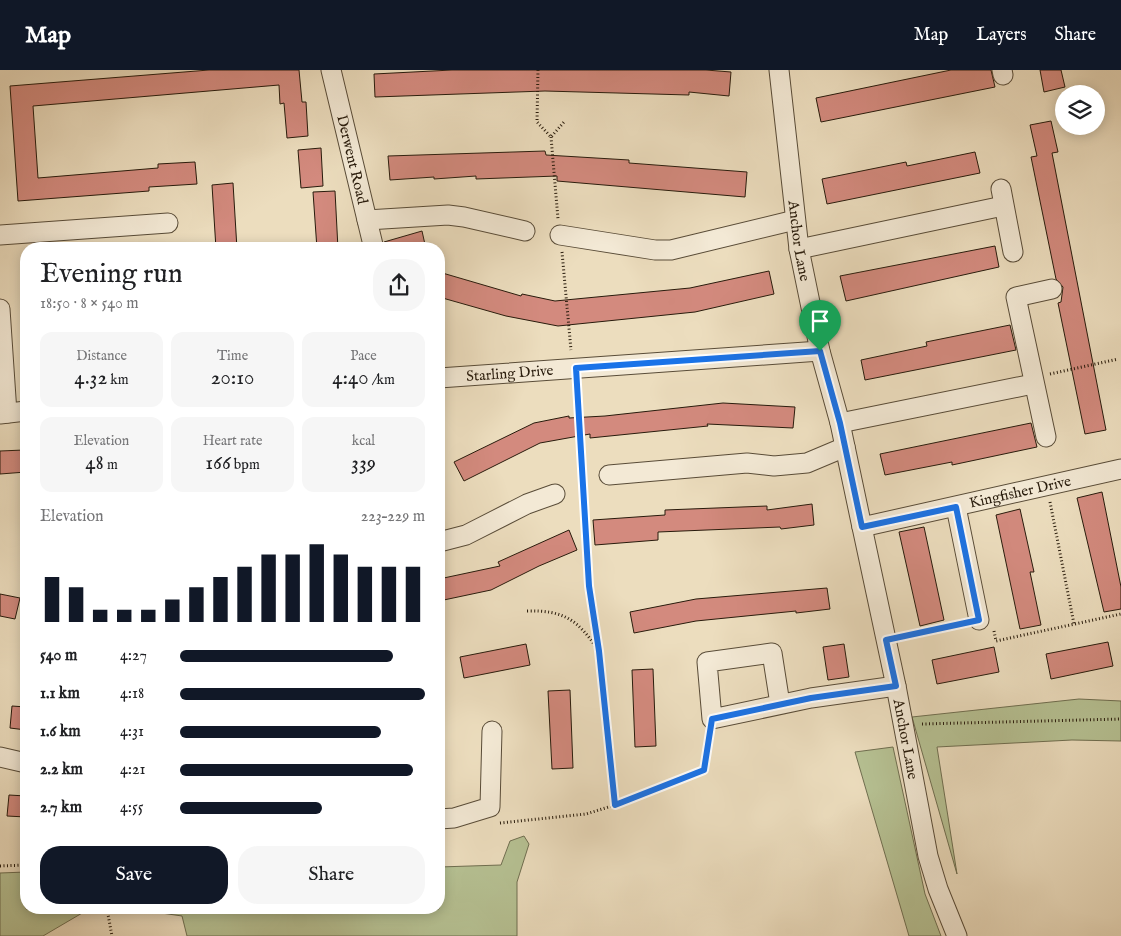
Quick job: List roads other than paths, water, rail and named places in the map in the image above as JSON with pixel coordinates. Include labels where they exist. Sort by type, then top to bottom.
[{"type":"street","name":"Derwent Road","points":[[331,70],[372,242]]},
{"type":"street","name":"Anchor Lane","points":[[779,70],[799,250],[820,351],[840,423],[896,686],[928,856],[938,889],[957,936]]},
{"type":"street","points":[[799,250],[1002,197],[1013,252]]},
{"type":"street","points":[[367,220],[448,215],[525,232]]},
{"type":"street","points":[[560,235],[655,250],[671,250],[795,220]]},
{"type":"street","points":[[0,235],[168,223]]},
{"type":"street","points":[[1046,437],[1016,297],[1052,289]]},
{"type":"street","points":[[0,309],[4,413],[20,412]]},
{"type":"street","name":"Starling Drive","points":[[445,378],[820,351]]},
{"type":"street","points":[[840,423],[1033,381]]},
{"type":"street","points":[[609,475],[747,463],[774,466],[807,463],[845,447]]},
{"type":"street","name":"Kingfisher Drive","points":[[862,527],[1121,469]]},
{"type":"street","points":[[445,540],[466,535],[527,504],[555,494]]},
{"type":"street","points":[[956,507],[979,620]]},
{"type":"street","points":[[780,704],[772,653],[707,662],[712,719],[780,704],[896,686]]},
{"type":"street","points":[[445,819],[454,818],[490,807],[492,731]]},
{"type":"street","points":[[0,757],[20,762]]}]
